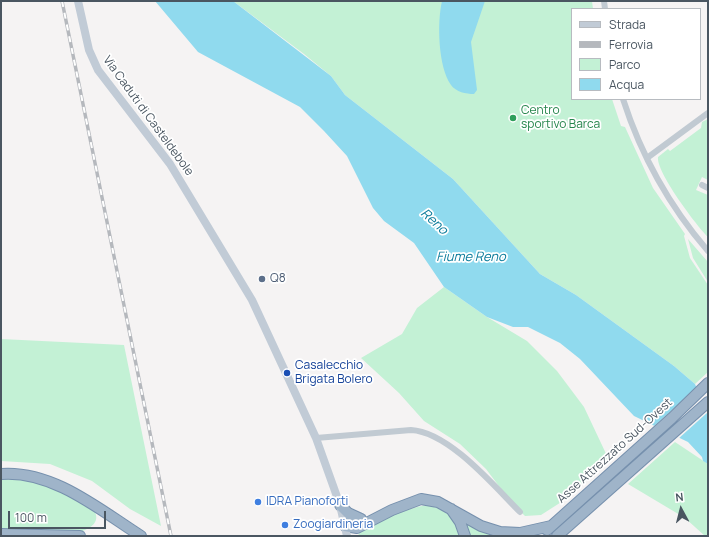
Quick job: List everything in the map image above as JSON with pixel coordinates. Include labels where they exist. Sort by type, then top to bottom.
[{"type":"highway","name":"Asse Attrezzato Sud-Ovest","points":[[539,536],[672,418],[708,383]]},
{"type":"highway","points":[[558,536],[708,402]]},
{"type":"highway","points":[[1,474],[10,473],[32,477],[59,486],[141,536]]},
{"type":"highway","points":[[346,531],[354,528],[360,522],[420,499],[434,501],[488,529],[506,534],[520,533],[551,526]]},
{"type":"highway","points":[[340,505],[360,522]]},
{"type":"highway","points":[[451,509],[460,522],[464,536]]},
{"type":"highway","points":[[354,536],[360,522]]},
{"type":"highway","points":[[1,534],[80,536]]},
{"type":"main road","name":"Via Caduti di Casteldebole","points":[[78,1],[89,50],[98,70],[170,164],[252,300],[316,438],[340,505],[346,531]]},
{"type":"street","points":[[623,100],[637,138],[647,158],[681,217],[708,251]]},
{"type":"street","points":[[647,158],[708,113]]},
{"type":"street","points":[[316,438],[411,430],[426,432],[447,444],[480,472],[520,512]]},
{"type":"green space","name":"Centro sportivo Barca","points":[[233,1],[592,1],[593,8],[571,8],[571,100],[612,100],[621,126],[625,127],[653,188],[685,234],[684,236],[690,258],[708,285],[708,372],[695,384],[674,366],[576,295],[540,274],[453,179],[345,95],[331,76]]},
{"type":"green space","points":[[708,119],[708,180],[702,177],[696,190],[708,195],[708,237],[686,210],[670,186],[663,174],[658,157],[668,149],[670,151],[701,128],[702,122]]},
{"type":"green space","points":[[688,239],[708,262],[708,282],[693,258]]},
{"type":"green space","points":[[444,287],[487,317],[527,341],[557,371],[584,407],[609,460],[566,499],[541,515],[525,516],[511,502],[486,469],[460,444],[424,421],[399,393],[361,358],[402,334],[417,308]]},
{"type":"green space","points":[[1,339],[124,345],[161,526],[130,509],[92,481],[50,464],[1,461]]},
{"type":"green space","points":[[675,442],[708,464],[708,536],[705,536],[685,518],[628,484]]},
{"type":"green space","points":[[1,475],[47,484],[93,509],[96,521],[88,529],[79,532],[1,530]]},
{"type":"green space","points":[[427,505],[440,509],[449,515],[456,524],[461,536],[358,536],[360,531],[385,519],[410,509]]},
{"type":"green space","points":[[464,520],[501,536],[468,536]]},
{"type":"water","name":"Fiume Reno","points":[[155,1],[233,1],[331,76],[345,95],[453,179],[540,274],[576,295],[674,366],[695,384],[708,416],[708,464],[703,461],[702,457],[688,442],[634,416],[580,359],[560,343],[528,327],[513,327],[487,317],[444,287],[414,243],[384,221],[373,208],[347,156],[300,107],[198,52]]},
{"type":"water","points":[[442,1],[485,1],[471,42],[477,90],[474,94],[458,91],[451,85],[443,67],[439,32]]},
{"type":"pier","points":[[698,387],[708,412],[678,439],[653,427]]},
{"type":"railway","points":[[62,1],[171,536]]},
{"type":"place","name":"Centro sportivo Barca","points":[[513,118]]},
{"type":"place","name":"Q8","points":[[262,279]]},
{"type":"place","name":"Casalecchio Brigata Bolero","points":[[287,373]]},
{"type":"place","name":"IDRA Pianoforti","points":[[258,502]]},
{"type":"place","name":"Zoogiardineria","points":[[285,525]]},
{"type":"water label","name":"Reno","points":[[434,222]]}]
